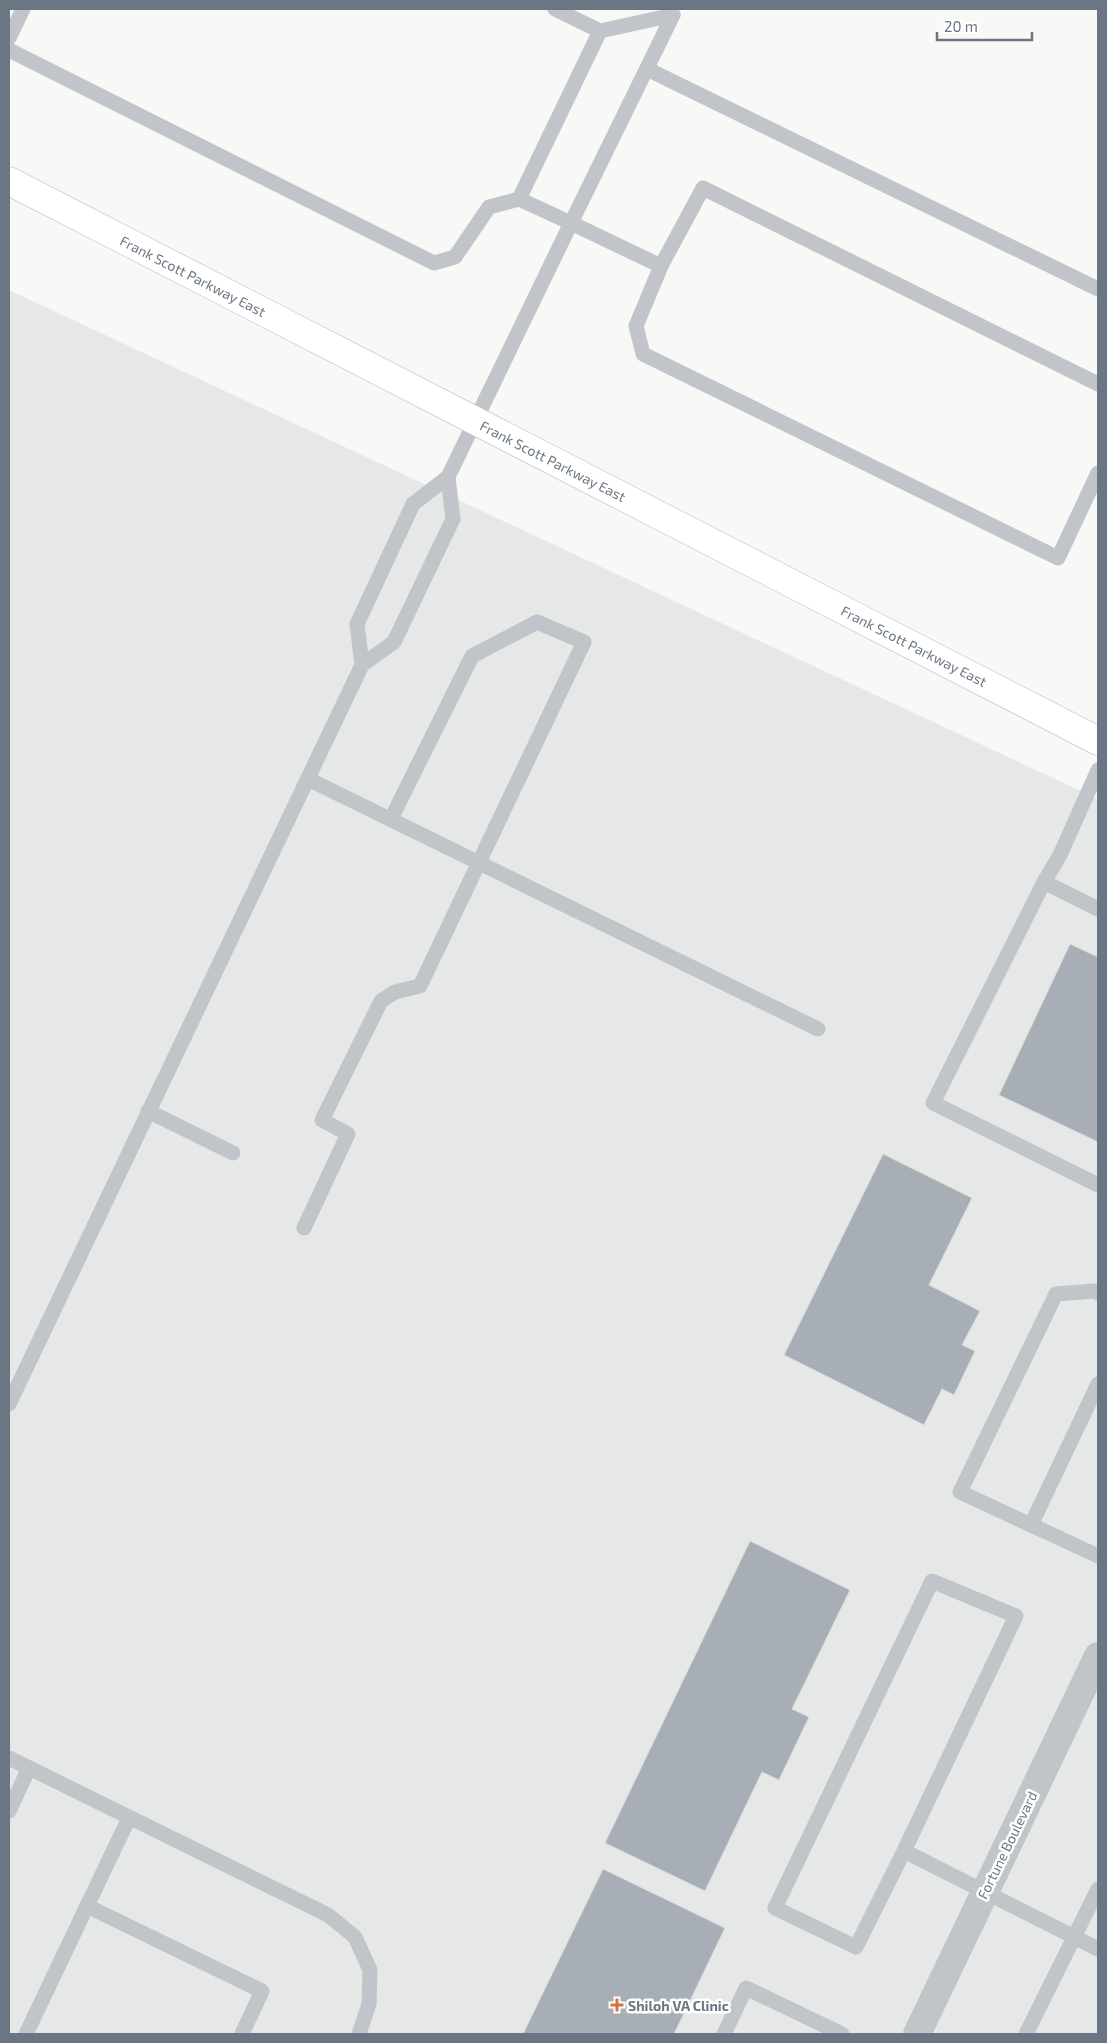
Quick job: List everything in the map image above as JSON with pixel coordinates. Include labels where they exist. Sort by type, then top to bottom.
[{"type":"main road","name":"Frank Scott Parkway East","points":[[9,180],[1098,741]]},
{"type":"street","name":"Fortune Boulevard","points":[[916,2034],[1098,1656]]},
{"type":"lane","points":[[11,29],[22,9]]},
{"type":"lane","points":[[362,665],[356,624],[413,504],[448,477],[673,15],[600,31],[555,9]]},
{"type":"lane","points":[[519,199],[600,31]]},
{"type":"lane","points":[[9,50],[434,263],[455,256],[489,207],[519,199],[661,266]]},
{"type":"lane","points":[[647,69],[1098,289]]},
{"type":"lane","points":[[1098,384],[703,188],[661,266],[636,326],[643,354],[1058,558],[1098,474]]},
{"type":"lane","points":[[9,1404],[362,665],[394,642],[453,519],[448,477]]},
{"type":"lane","points":[[304,1228],[348,1134],[322,1120],[381,1000],[395,992],[420,986],[584,642],[537,622],[472,656],[391,819]]},
{"type":"lane","points":[[1098,770],[1060,855],[1044,882],[933,1103],[1098,1185]]},
{"type":"lane","points":[[308,779],[818,1029]]},
{"type":"lane","points":[[1044,882],[1098,909]]},
{"type":"lane","points":[[148,1111],[233,1153]]},
{"type":"lane","points":[[1098,1293],[1094,1291],[1056,1294],[960,1492],[1098,1556]]},
{"type":"lane","points":[[1031,1525],[1098,1384]]},
{"type":"lane","points":[[932,1581],[1016,1616],[904,1851],[856,1947],[775,1908],[932,1581]]},
{"type":"lane","points":[[9,1758],[328,1915],[355,1937],[370,1970],[369,2004],[359,2034]]},
{"type":"lane","points":[[9,1811],[29,1768]]},
{"type":"lane","points":[[26,2034],[129,1818]]},
{"type":"lane","points":[[904,1851],[1098,1949]]},
{"type":"lane","points":[[1026,2034],[1098,1889]]},
{"type":"lane","points":[[87,1906],[262,1991],[242,2034]]},
{"type":"lane","points":[[724,2034],[746,1988],[842,2034]]},
{"type":"shaded area","points":[[9,290],[1098,799],[1098,2034],[9,2034]]},
{"type":"building","points":[[1070,944],[1098,957],[1098,1142],[999,1095]]},
{"type":"building","points":[[883,1154],[972,1198],[929,1285],[980,1311],[962,1345],[975,1351],[954,1395],[942,1389],[924,1425],[784,1355]]},
{"type":"building","points":[[750,1541],[850,1590],[792,1709],[809,1717],[779,1780],[762,1772],[705,1891],[605,1843]]},
{"type":"building","points":[[603,1869],[725,1928],[674,2034],[523,2034]]},
{"type":"place","name":"Shiloh VA Clinic","points":[[617,2005]]}]
